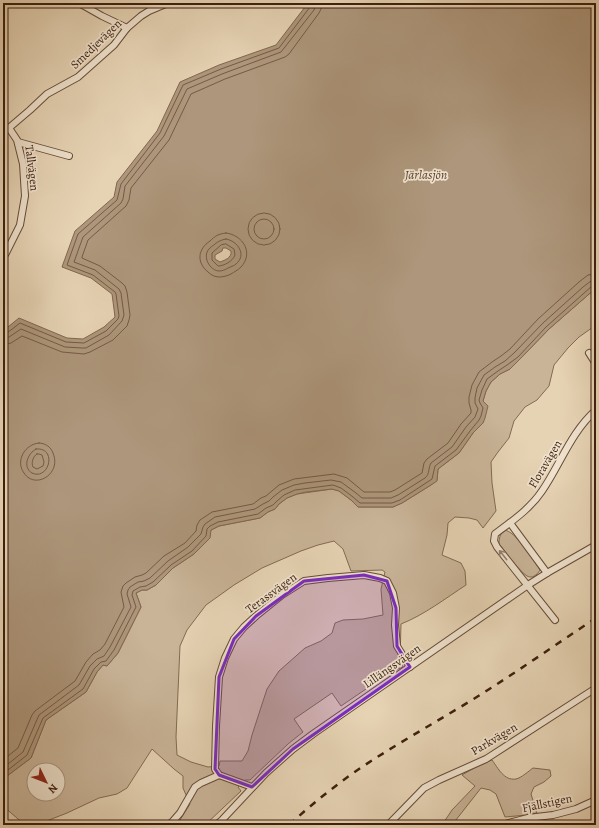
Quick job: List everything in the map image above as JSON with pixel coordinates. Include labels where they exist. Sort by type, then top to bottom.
[{"type":"street","points":[[79,3],[127,28]]},
{"type":"street","name":"Smedjevägen","points":[[3,133],[46,94],[78,77],[114,45],[127,28],[141,16],[168,3]]},
{"type":"street","name":"Tallvägen","points":[[3,257],[20,225],[25,196],[23,164],[18,142],[9,128]]},
{"type":"street","points":[[18,142],[69,156]]},
{"type":"street","points":[[589,353],[596,364]]},
{"type":"street","name":"Floravägen","points":[[555,620],[497,548],[494,541],[495,534],[531,505],[542,491],[577,432],[589,416],[596,410]]},
{"type":"street","points":[[509,524],[547,573]]},
{"type":"street","name":"Lillängsvägen","points":[[216,825],[266,773],[293,749],[528,585],[596,545]]},
{"type":"street","name":"Terassvägen","points":[[219,775],[215,769],[216,726],[219,677],[225,658],[234,639],[248,623],[282,595],[304,581],[364,576],[380,578],[387,581],[393,594],[396,608],[395,625],[397,646],[410,667]]},
{"type":"street","name":"Parkvägen","points":[[388,825],[424,788],[486,760],[596,688]]},
{"type":"street","points":[[168,825],[173,822],[180,813],[195,787],[201,783],[219,775],[252,787]]},
{"type":"street","name":"Fjällstigen","points":[[503,825],[528,818],[553,815],[576,809],[596,800]]},
{"type":"highlighted area","points":[[364,575],[387,581],[396,608],[397,646],[410,667],[293,749],[252,787],[219,775],[215,769],[219,677],[234,639],[256,616],[304,581]]},
{"type":"shaded area","points":[[596,288],[596,325],[579,337],[554,365],[549,386],[537,400],[525,407],[514,421],[509,438],[491,462],[496,511],[483,528],[477,520],[469,518],[455,517],[448,523],[447,535],[442,555],[461,563],[465,571],[466,585],[426,611],[401,624],[400,660],[403,667],[391,672],[341,706],[332,693],[294,719],[303,732],[250,780],[245,780],[238,787],[241,791],[205,825],[174,825],[180,820],[190,804],[183,788],[183,776],[152,749],[127,788],[117,794],[99,798],[44,822],[41,825],[25,825],[3,806],[3,779],[31,758],[46,720],[86,692],[97,672],[103,665],[107,666],[118,653],[141,607],[136,593],[142,590],[147,590],[156,585],[173,568],[194,554],[211,530],[219,526],[260,518],[275,509],[287,498],[297,494],[332,489],[339,491],[358,507],[393,507],[402,503],[437,480],[438,469],[459,453],[473,433],[483,423],[483,401],[491,382],[500,374],[510,369],[549,329]],"holes":[[[334,541],[343,549],[351,571],[382,570],[385,572],[381,589],[383,615],[363,619],[343,620],[335,623],[332,633],[321,641],[305,648],[279,671],[267,689],[248,751],[242,761],[220,761],[219,766],[208,767],[191,762],[177,755],[176,737],[180,646],[187,630],[206,605],[234,585],[262,568],[301,551]]]},
{"type":"shaded area","points":[[504,530],[514,535],[519,540],[540,570],[533,577],[524,574],[499,544],[500,536]]},
{"type":"shaded area","points":[[492,760],[505,776],[512,779],[520,777],[533,768],[550,770],[551,776],[544,782],[534,787],[531,794],[537,813],[505,817],[496,794],[490,790],[481,788],[452,825],[442,825],[452,810],[475,786],[462,775],[481,764]]},
{"type":"water","name":"Järlasjön","points":[[308,3],[596,3],[596,288],[549,329],[510,369],[500,374],[491,382],[483,401],[488,406],[483,423],[473,433],[459,453],[438,469],[437,481],[431,485],[393,507],[358,507],[339,491],[332,489],[306,492],[287,498],[275,509],[260,518],[219,526],[211,530],[210,538],[194,554],[173,568],[156,585],[147,590],[142,590],[136,593],[141,607],[118,653],[107,666],[103,665],[97,672],[86,692],[46,720],[31,758],[3,779],[3,331],[19,318],[67,338],[83,339],[104,327],[115,317],[112,294],[91,278],[62,267],[75,231],[114,197],[117,182],[157,131],[180,82],[219,65],[276,45]],"holes":[[[223,248],[231,251],[229,257],[220,262],[215,259],[215,255],[222,251]]]},
{"type":"railway","points":[[289,825],[307,809],[365,765],[488,690],[596,618]]}]
